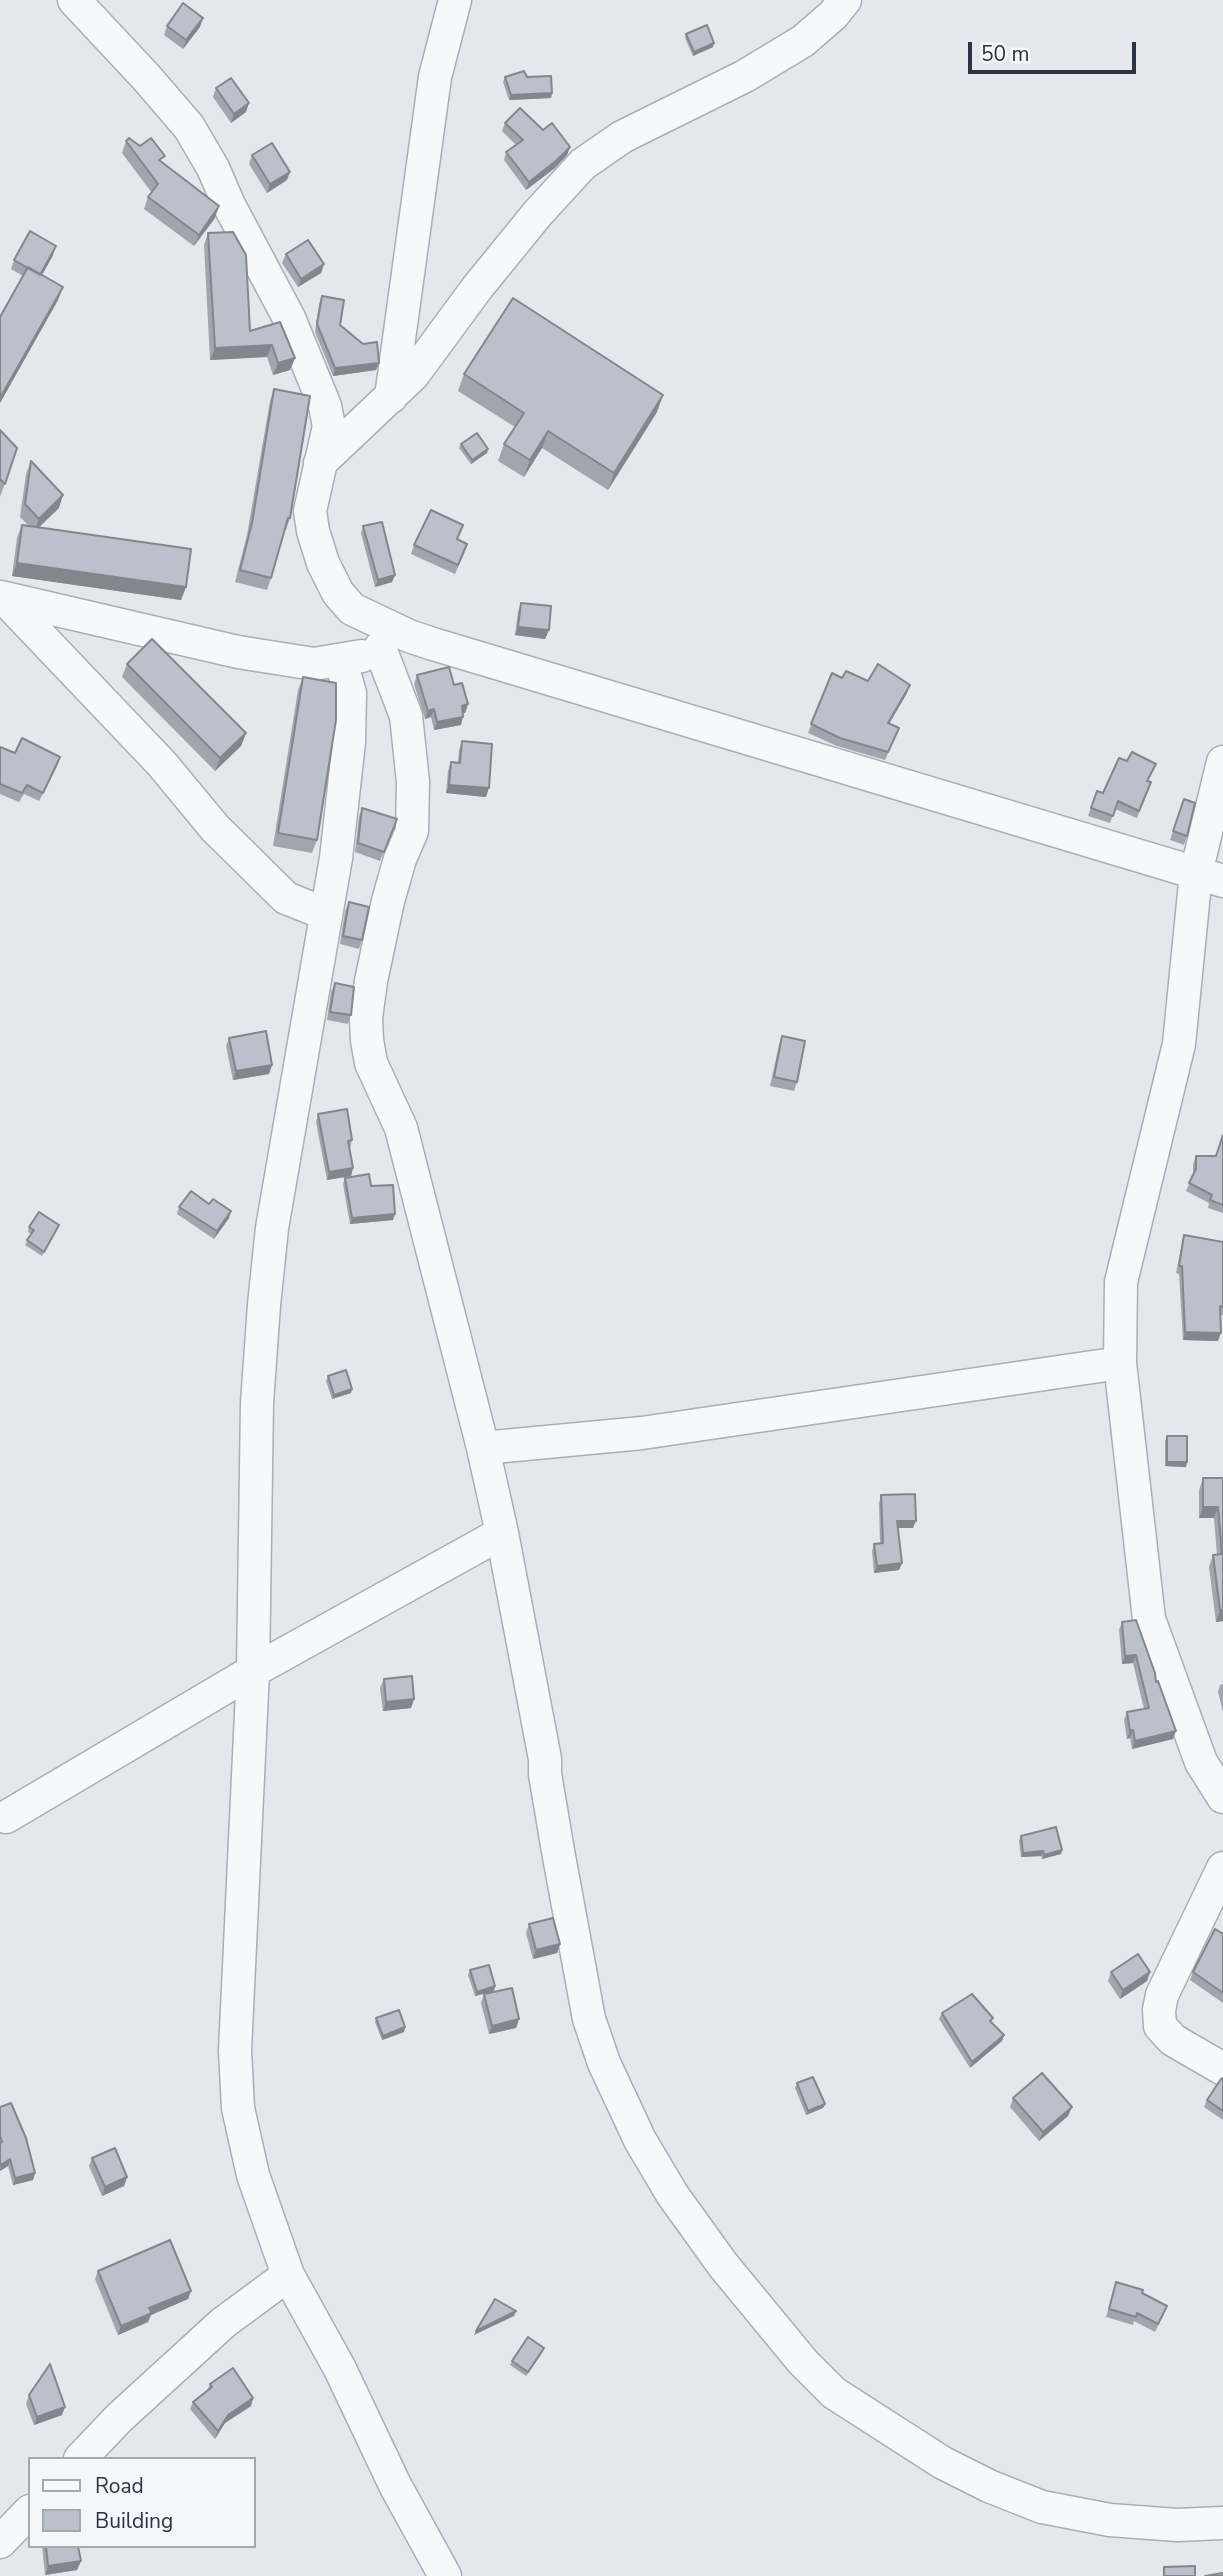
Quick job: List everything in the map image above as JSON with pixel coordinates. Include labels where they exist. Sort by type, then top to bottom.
[{"type":"street","points":[[74,0],[189,127],[213,168],[229,205],[289,318],[325,406],[329,426],[310,511],[313,531],[323,563],[338,593],[352,609],[409,636],[1209,877]]},
{"type":"street","points":[[391,397],[435,77],[455,0]]},
{"type":"street","points":[[320,463],[413,375],[477,288],[583,164],[622,137],[745,76],[803,41],[833,15],[845,0]]},
{"type":"street","points":[[2,597],[238,652],[314,664],[363,656],[409,636]]},
{"type":"street","points":[[2,597],[162,764],[215,828],[286,898],[326,914]]},
{"type":"street","points":[[380,648],[407,716],[413,782],[412,831],[400,859],[388,901],[371,981],[367,1008],[367,1040],[371,1063],[401,1128],[483,1448],[545,1759],[558,1851],[589,2019],[604,2063],[640,2140],[672,2194],[723,2265],[803,2362],[834,2393],[943,2463],[989,2486],[1042,2507],[1110,2520],[1177,2525],[1223,2523]]},
{"type":"street","points":[[341,660],[351,693],[349,741],[336,858],[272,1227],[265,1292],[257,1403],[253,1671],[235,2063],[238,2108],[253,2175],[288,2275],[340,2369],[395,2484],[445,2576]]},
{"type":"street","points":[[1223,762],[1209,877],[1179,1044],[1121,1282],[1120,1363],[1149,1619],[1201,1762],[1223,1797]]},
{"type":"street","points":[[483,1448],[642,1433],[1120,1363]]},
{"type":"street","points":[[6,1817],[253,1671],[502,1533]]},
{"type":"street","points":[[1223,1868],[1162,1995],[1159,2010],[1160,2026],[1173,2040],[1223,2069]]},
{"type":"street","points":[[82,2457],[119,2418],[223,2323],[288,2275]]},
{"type":"street","points":[[0,2542],[28,2513]]},
{"type":"building","points":[[183,3],[203,18],[186,40],[167,26]]},
{"type":"building","points":[[707,25],[714,43],[694,52],[686,34]]},
{"type":"building","points":[[524,71],[527,77],[551,76],[552,93],[511,95],[505,77]]},
{"type":"building","points":[[231,78],[249,103],[234,114],[216,88]]},
{"type":"building","points":[[520,108],[543,130],[552,123],[570,147],[529,182],[506,152],[523,140],[505,123]]},
{"type":"building","points":[[129,138],[140,146],[151,138],[165,156],[159,160],[219,206],[199,235],[148,197],[158,184],[126,141]]},
{"type":"building","points":[[272,143],[290,172],[270,184],[252,155]]},
{"type":"building","points":[[30,231],[56,246],[40,275],[14,260]]},
{"type":"building","points":[[233,232],[246,255],[250,331],[280,322],[295,358],[278,363],[272,345],[215,348],[208,233]]},
{"type":"building","points":[[308,240],[324,264],[301,279],[286,254]]},
{"type":"building","points":[[28,267],[63,287],[0,398],[0,317]]},
{"type":"building","points":[[322,296],[344,300],[340,325],[363,344],[377,342],[379,363],[335,368],[317,324]]},
{"type":"building","points":[[513,298],[663,395],[614,473],[548,431],[530,460],[504,444],[524,413],[464,374]]},
{"type":"building","points":[[274,389],[310,396],[290,518],[271,578],[240,570],[252,523]]},
{"type":"building","points":[[0,430],[17,448],[5,484],[0,479]]},
{"type":"building","points":[[477,433],[488,449],[472,460],[461,444]]},
{"type":"building","points":[[31,461],[63,495],[39,519],[25,504]]},
{"type":"building","points":[[431,510],[463,525],[457,539],[467,544],[458,565],[414,545]]},
{"type":"building","points":[[382,522],[395,575],[378,580],[363,526]]},
{"type":"building","points":[[22,525],[191,549],[186,587],[17,563]]},
{"type":"building","points":[[521,603],[551,606],[549,630],[518,627]]},
{"type":"building","points":[[152,639],[246,733],[220,758],[127,664]]},
{"type":"building","points":[[878,664],[910,685],[888,723],[899,728],[888,752],[840,738],[811,724],[832,673],[842,678],[846,671],[868,681]]},
{"type":"building","points":[[449,667],[454,685],[462,683],[468,704],[462,706],[463,717],[437,722],[434,709],[428,711],[417,675]]},
{"type":"building","points":[[303,677],[336,683],[336,720],[317,840],[278,833]]},
{"type":"building","points":[[22,738],[60,757],[43,793],[27,785],[22,793],[0,784],[0,747],[15,753]]},
{"type":"building","points":[[462,741],[492,744],[489,788],[449,785],[451,762],[460,763]]},
{"type":"building","points":[[1132,752],[1156,764],[1147,781],[1151,782],[1139,811],[1118,801],[1113,816],[1091,808],[1097,791],[1103,793],[1119,758],[1127,761]]},
{"type":"building","points":[[1184,799],[1195,803],[1187,836],[1173,831]]},
{"type":"building","points":[[362,808],[397,819],[384,852],[358,843]]},
{"type":"building","points":[[349,902],[369,907],[362,940],[343,936]]},
{"type":"building","points":[[335,983],[354,987],[351,1015],[330,1012]]},
{"type":"building","points":[[266,1031],[272,1065],[236,1071],[229,1038]]},
{"type":"building","points":[[782,1036],[805,1041],[797,1082],[774,1077]]},
{"type":"building","points":[[347,1109],[352,1140],[348,1141],[353,1168],[329,1172],[318,1114]]},
{"type":"building","points":[[1223,1135],[1223,1205],[1210,1200],[1212,1195],[1189,1183],[1196,1169],[1196,1156],[1216,1156]]},
{"type":"building","points":[[369,1174],[371,1186],[393,1185],[395,1214],[352,1218],[345,1178]]},
{"type":"building","points":[[191,1191],[209,1204],[213,1199],[231,1211],[217,1231],[179,1207]]},
{"type":"building","points":[[39,1212],[59,1225],[44,1252],[27,1240],[34,1230],[29,1227]]},
{"type":"building","points":[[1184,1235],[1223,1242],[1221,1333],[1185,1332],[1182,1266],[1179,1266]]},
{"type":"building","points":[[346,1370],[352,1389],[334,1395],[328,1376]]},
{"type":"building","points":[[1167,1436],[1187,1436],[1187,1462],[1167,1462]]},
{"type":"building","points":[[1203,1478],[1223,1478],[1223,1610],[1220,1610],[1213,1555],[1222,1554],[1218,1507],[1203,1507]]},
{"type":"building","points":[[915,1494],[916,1521],[897,1521],[902,1563],[877,1566],[874,1544],[883,1543],[881,1495]]},
{"type":"building","points":[[1136,1620],[1156,1682],[1158,1681],[1176,1731],[1135,1741],[1133,1730],[1130,1731],[1127,1712],[1149,1708],[1136,1655],[1125,1656],[1122,1622]]},
{"type":"building","points":[[412,1676],[414,1699],[386,1702],[384,1679]]},
{"type":"building","points":[[1056,1827],[1062,1850],[1044,1855],[1043,1851],[1023,1853],[1021,1836]]},
{"type":"building","points":[[553,1918],[560,1944],[536,1950],[529,1924]]},
{"type":"building","points":[[1215,1929],[1223,1934],[1223,1993],[1193,1972]]},
{"type":"building","points":[[1138,1954],[1150,1972],[1123,1990],[1111,1972]]},
{"type":"building","points":[[489,1965],[495,1986],[477,1992],[470,1970]]},
{"type":"building","points":[[512,1988],[519,2019],[492,2026],[484,1994]]},
{"type":"building","points":[[972,1994],[993,2018],[990,2021],[1004,2035],[972,2062],[942,2013]]},
{"type":"building","points":[[399,2010],[405,2027],[383,2036],[376,2018]]},
{"type":"building","points":[[1042,2073],[1072,2107],[1043,2132],[1013,2098]]},
{"type":"building","points":[[813,2077],[825,2104],[808,2111],[797,2083]]},
{"type":"building","points":[[1223,2078],[1223,2111],[1207,2100]]},
{"type":"building","points":[[11,2103],[26,2138],[35,2173],[15,2178],[10,2159],[1,2165],[0,2162],[0,2107]]},
{"type":"building","points":[[115,2148],[127,2177],[105,2187],[92,2158]]},
{"type":"building","points":[[170,2240],[191,2291],[149,2308],[152,2313],[121,2326],[98,2271]]},
{"type":"building","points":[[1116,2282],[1143,2290],[1142,2293],[1167,2306],[1158,2324],[1137,2313],[1136,2317],[1109,2309]]},
{"type":"building","points":[[495,2299],[516,2311],[476,2331]]},
{"type":"building","points":[[528,2337],[544,2348],[528,2372],[512,2361]]},
{"type":"building","points":[[50,2364],[65,2407],[37,2417],[29,2395]]},
{"type":"building","points":[[233,2368],[253,2398],[228,2415],[218,2431],[193,2402],[212,2387],[210,2384]]},
{"type":"building","points":[[46,2548],[78,2548],[81,2561],[48,2566]]},
{"type":"building","points":[[1195,2566],[1195,2576],[1164,2576],[1164,2567]]}]
